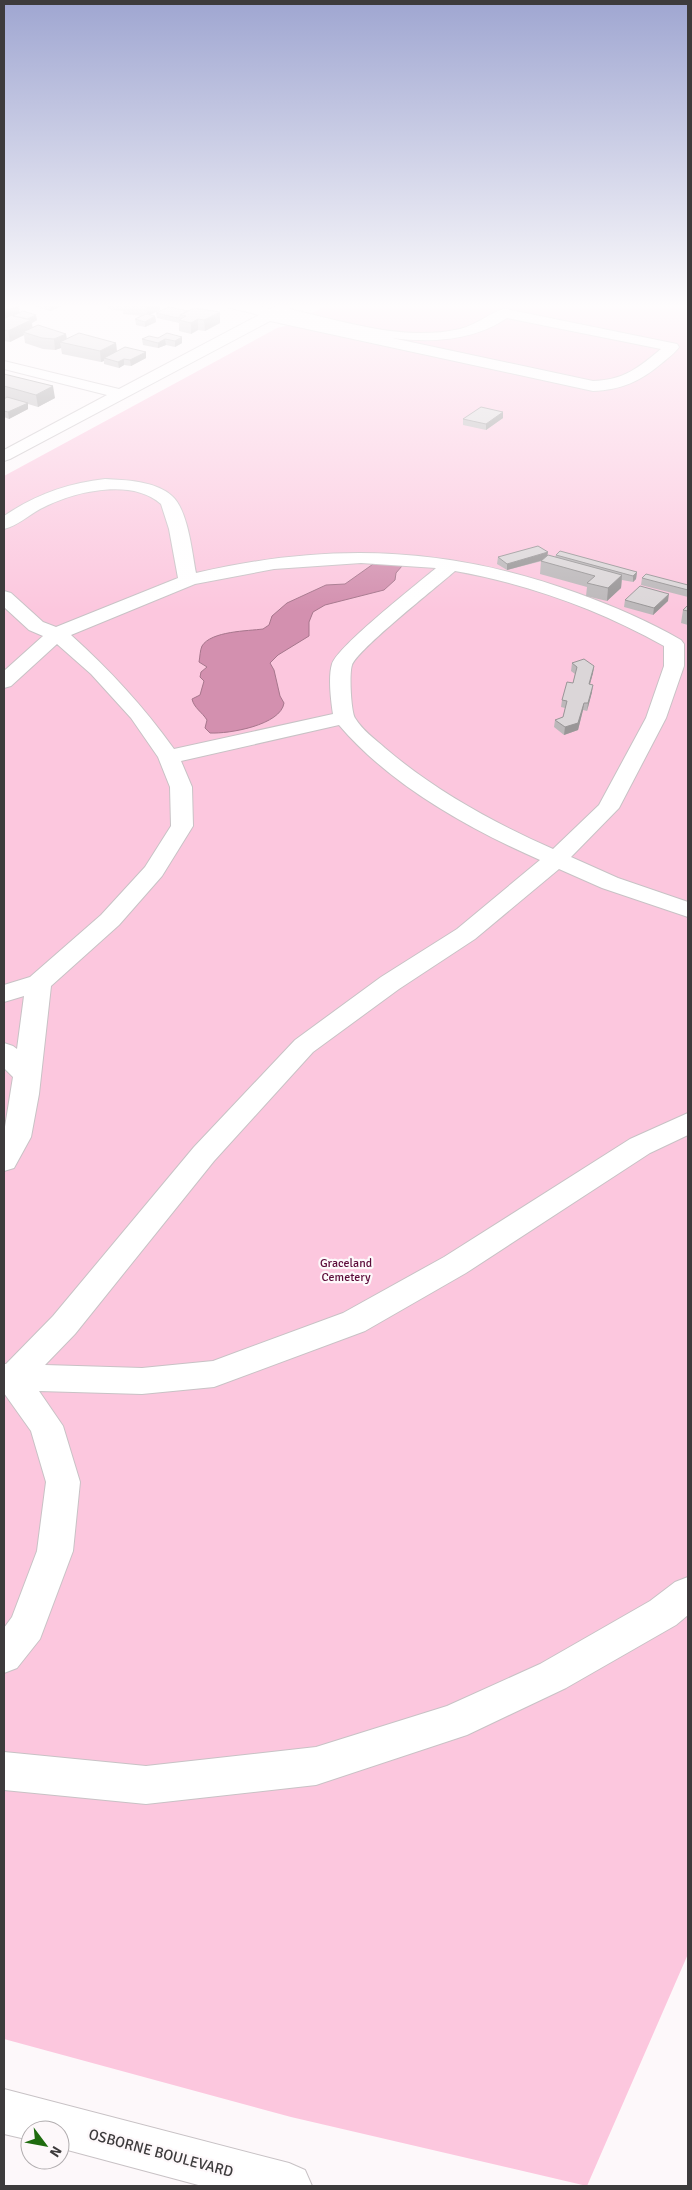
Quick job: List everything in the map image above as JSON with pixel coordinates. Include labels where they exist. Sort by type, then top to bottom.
[{"type":"street","points":[[4,456],[97,406]]},
{"type":"street","points":[[4,524],[56,494],[82,487],[106,483],[129,485],[154,492],[168,502],[176,523],[188,580]]},
{"type":"street","points":[[4,682],[25,662],[76,624],[188,580],[226,572],[302,561],[360,557],[394,558],[451,566],[532,583],[603,610],[681,644],[656,718],[608,808],[556,859],[466,934],[390,983],[304,1046],[204,1154],[64,1325],[8,1378]]},
{"type":"street","points":[[451,566],[367,636],[342,664],[341,694],[344,718],[362,739],[401,773],[500,834],[610,883],[688,910]]},
{"type":"street","points":[[4,597],[36,626],[59,635],[98,670],[138,714],[169,757],[181,787],[182,826],[154,871],[110,920],[39,984],[4,994]]},
{"type":"street","points":[[169,757],[344,718]]},
{"type":"street","points":[[4,1160],[17,1137],[39,984]]},
{"type":"street","points":[[4,1052],[27,1074]]},
{"type":"street","points":[[8,1378],[142,1381],[214,1374],[354,1322],[455,1266],[640,1146],[688,1123]]},
{"type":"street","points":[[4,1656],[27,1627],[55,1551],[64,1482],[46,1426],[8,1378]]},
{"type":"street","points":[[4,1771],[146,1785],[316,1766],[453,1722],[553,1676],[663,1613],[688,1593]]},
{"type":"street","name":"OSBORNE BOULEVARD","points":[[4,2111],[289,2186]]},
{"type":"green space","name":"Graceland Cemetery","points":[[133,406],[688,406],[688,1954],[587,2186],[291,2117],[4,2039],[4,476]]},
{"type":"shaded area","points":[[376,562],[402,566],[396,573],[395,580],[384,590],[325,605],[313,612],[309,622],[309,636],[278,655],[270,663],[284,703],[281,711],[264,722],[241,730],[210,733],[205,728],[207,720],[194,705],[192,699],[200,695],[204,681],[200,677],[201,672],[207,667],[199,662],[201,648],[207,641],[213,637],[230,633],[263,629],[269,625],[272,616],[287,603],[326,585],[345,584]]},
{"type":"building","points":[[4,406],[21,406],[8,412],[4,411]]},
{"type":"building","points":[[481,407],[503,412],[486,424],[463,419]]},
{"type":"building","points":[[538,546],[548,552],[507,564],[498,557]]},
{"type":"building","points":[[560,551],[637,572],[633,576],[556,555]]},
{"type":"building","points":[[548,555],[622,575],[608,588],[587,583],[595,576],[541,561]]},
{"type":"building","points":[[646,574],[688,585],[688,590],[642,578]]},
{"type":"building","points":[[640,586],[669,594],[654,608],[625,600]]},
{"type":"building","points":[[584,659],[594,666],[589,684],[593,685],[588,703],[584,703],[578,723],[565,727],[555,720],[563,717],[567,701],[562,700],[567,682],[573,683],[577,667],[572,663]]}]
